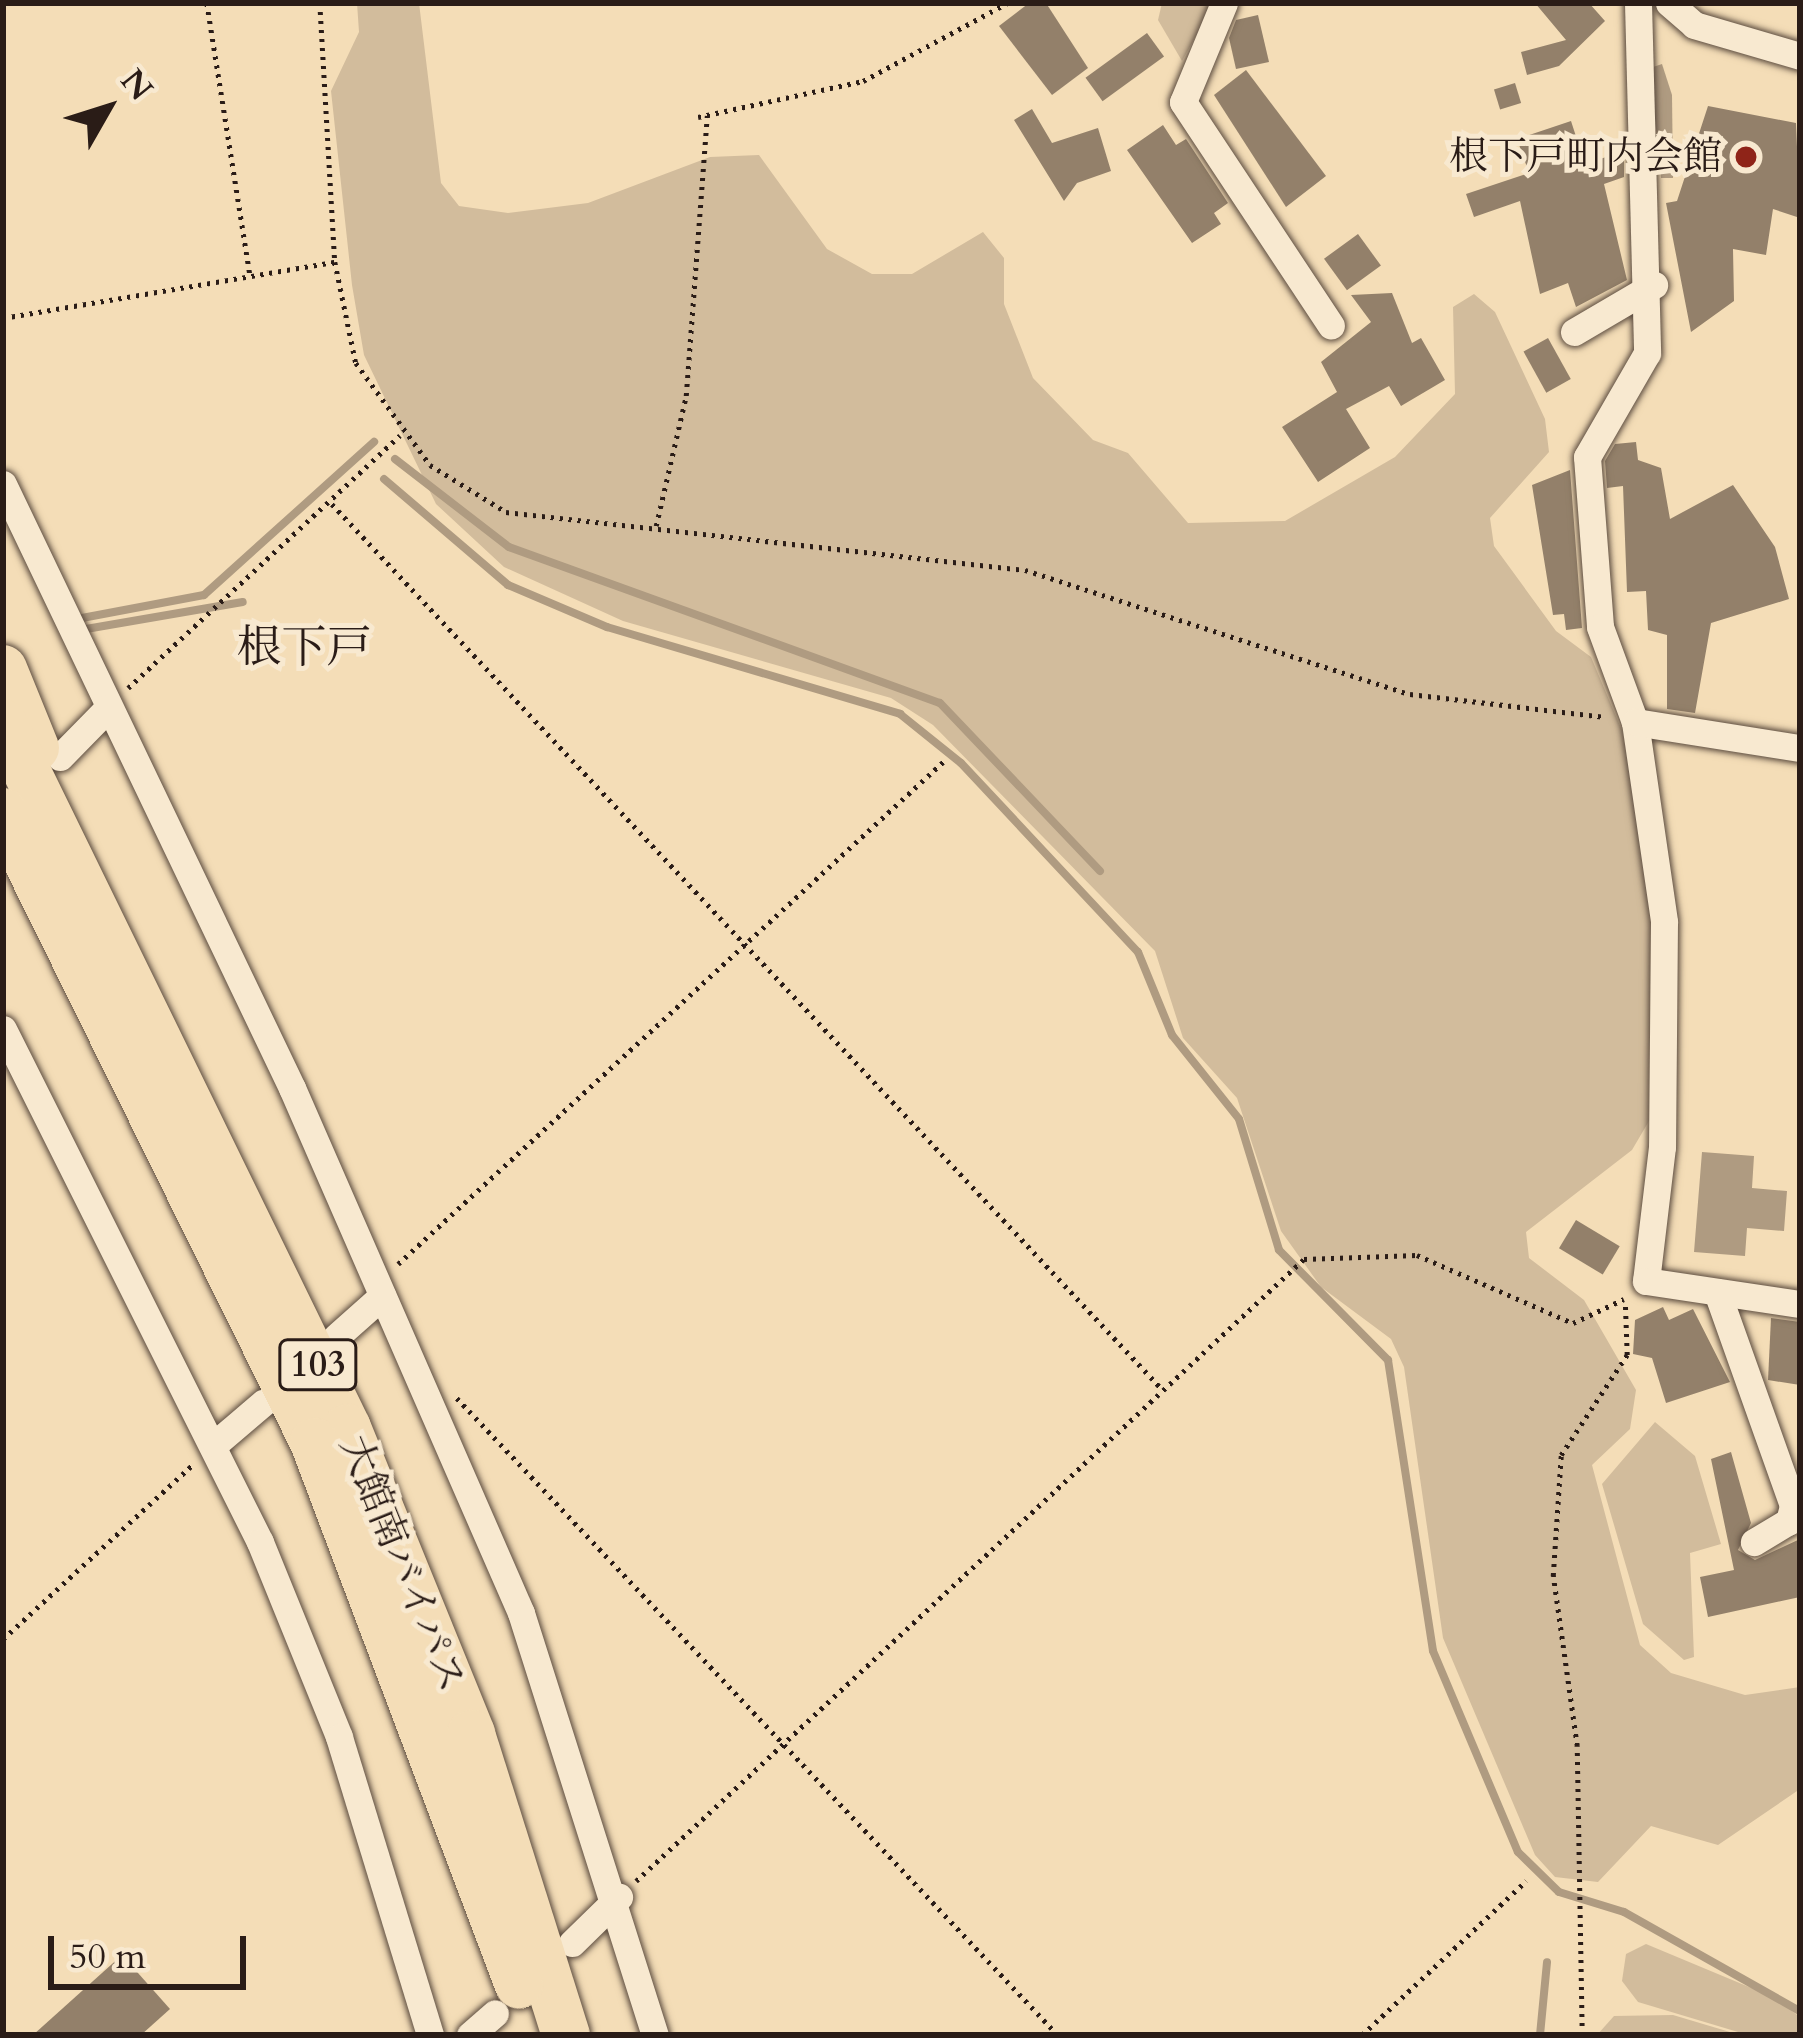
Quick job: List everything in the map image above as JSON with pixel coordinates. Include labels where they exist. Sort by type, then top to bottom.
[{"type":"highway","points":[[3,669],[225,1168]]},
{"type":"highway","name":"大館南バイパス","points":[[3,723],[225,1168],[412,1580],[566,2035]]},
{"type":"highway","name":"大館南バイパス","points":[[3,812],[150,1107],[379,1594],[515,2024]]},
{"type":"highway","points":[[3,855],[150,1107]]},
{"type":"street","points":[[1224,3],[1183,101],[1331,326]]},
{"type":"street","points":[[1638,3],[1654,286],[1647,353],[1587,457],[1600,627],[1635,722],[1664,922],[1662,1147],[1636,1290],[1718,1292],[1800,1304]]},
{"type":"street","points":[[1669,3],[1734,41],[1800,56]]},
{"type":"street","points":[[1574,332],[1654,286]]},
{"type":"street","points":[[3,484],[379,1290],[521,1613],[619,1897],[655,2035]]},
{"type":"street","points":[[60,757],[108,708]]},
{"type":"street","points":[[1635,722],[1800,748]]},
{"type":"street","points":[[3,1028],[216,1443],[339,1737],[430,2035]]},
{"type":"street","points":[[336,1337],[379,1290]]},
{"type":"street","points":[[1718,1292],[1793,1506],[1789,1521],[1754,1542]]},
{"type":"street","points":[[216,1443],[263,1403]]},
{"type":"street","points":[[572,1943],[619,1897]]},
{"type":"street","points":[[470,2035],[515,2024]]},
{"type":"path","points":[[207,3],[250,277]]},
{"type":"path","points":[[320,3],[335,262],[356,363],[400,435],[506,512],[1025,570],[1409,694],[1635,722]]},
{"type":"path","points":[[698,116],[862,81],[1007,3]]},
{"type":"path","points":[[656,526],[686,396],[707,116]]},
{"type":"path","points":[[3,318],[335,262]]},
{"type":"path","points":[[108,708],[202,616],[332,504],[400,435]]},
{"type":"path","points":[[332,504],[1163,1390]]},
{"type":"path","points":[[379,1290],[943,762]]},
{"type":"path","points":[[619,1897],[1304,1259],[1417,1255],[1573,1322],[1636,1290]]},
{"type":"path","points":[[1582,2035],[1576,1915],[1580,1885],[1577,1746],[1553,1576],[1561,1455],[1627,1355],[1636,1290]]},
{"type":"path","points":[[450,1390],[1058,2035]]},
{"type":"path","points":[[3,1639],[216,1443]]},
{"type":"path","points":[[1362,2035],[1526,1881]]},
{"type":"shaded area","points":[[357,3],[419,3],[441,183],[459,206],[508,213],[588,203],[710,157],[759,155],[827,249],[872,274],[912,274],[983,232],[1004,258],[1004,304],[1033,378],[1093,440],[1128,453],[1188,523],[1285,521],[1395,457],[1455,394],[1453,307],[1474,294],[1495,312],[1545,419],[1549,452],[1490,518],[1494,546],[1556,631],[1591,657],[1623,733],[1651,913],[1649,1121],[1632,1150],[1526,1232],[1529,1258],[1584,1300],[1636,1390],[1630,1429],[1592,1465],[1640,1645],[1671,1673],[1745,1695],[1800,1687],[1800,1789],[1718,1845],[1651,1826],[1598,1882],[1555,1877],[1535,1855],[1443,1638],[1404,1367],[1391,1339],[1321,1287],[1281,1231],[1237,1098],[1183,1038],[1155,951],[933,725],[891,698],[623,621],[504,567],[436,504],[364,355],[352,285],[331,91],[359,32]]},
{"type":"shaded area","points":[[1162,3],[1214,3],[1182,61],[1158,20]]},
{"type":"shaded area","points":[[1662,64],[1672,95],[1673,178],[1661,178],[1650,68]]},
{"type":"shaded area","points":[[1702,1152],[1754,1156],[1752,1188],[1787,1191],[1784,1231],[1747,1228],[1745,1256],[1694,1252]]},
{"type":"shaded area","points":[[1655,1422],[1695,1456],[1721,1544],[1690,1553],[1694,1657],[1684,1660],[1643,1624],[1602,1484]]},
{"type":"shaded area","points":[[1646,1944],[1773,1997],[1800,2017],[1800,2035],[1748,2035],[1638,2002],[1622,1981],[1626,1954]]},
{"type":"shaded area","points":[[1673,2015],[1740,2035],[1597,2035],[1614,2016]]},
{"type":"building","points":[[1029,3],[1046,3],[1088,68],[1052,95],[999,26]]},
{"type":"building","points":[[1535,3],[1589,3],[1605,21],[1559,66],[1527,75],[1521,52],[1566,40]]},
{"type":"building","points":[[1258,15],[1269,62],[1236,69],[1229,38],[1236,20]]},
{"type":"building","points":[[1147,33],[1164,56],[1103,101],[1086,78]]},
{"type":"building","points":[[1246,70],[1326,176],[1286,207],[1214,95]]},
{"type":"building","points":[[1515,83],[1521,103],[1500,110],[1494,89]]},
{"type":"building","points":[[1708,106],[1796,123],[1800,218],[1773,209],[1766,255],[1733,249],[1734,301],[1691,332],[1666,203],[1677,201]]},
{"type":"building","points":[[1032,109],[1052,143],[1098,128],[1111,171],[1077,183],[1064,201],[1014,120]]},
{"type":"building","points":[[1571,121],[1585,164],[1624,151],[1624,177],[1604,184],[1627,280],[1576,307],[1568,283],[1540,294],[1520,201],[1474,217],[1466,194],[1529,173],[1517,139]]},
{"type":"building","points":[[1163,125],[1176,145],[1186,139],[1228,203],[1214,213],[1221,224],[1192,243],[1127,150]]},
{"type":"building","points":[[1358,234],[1381,266],[1347,290],[1324,259]]},
{"type":"building","points":[[1392,293],[1412,343],[1421,338],[1445,380],[1401,406],[1389,386],[1346,409],[1370,448],[1318,482],[1282,427],[1337,392],[1321,362],[1371,322],[1351,295]]},
{"type":"building","points":[[1548,338],[1571,379],[1546,393],[1524,352]]},
{"type":"building","points":[[1636,442],[1638,460],[1661,468],[1670,519],[1733,485],[1775,547],[1789,599],[1711,623],[1695,713],[1667,709],[1667,635],[1648,630],[1646,591],[1627,592],[1623,486],[1607,488],[1605,461],[1615,444]]},
{"type":"building","points":[[1570,470],[1582,628],[1566,630],[1564,614],[1553,615],[1532,485]]},
{"type":"building","points":[[1576,1220],[1620,1246],[1603,1275],[1559,1248]]},
{"type":"building","points":[[1663,1307],[1669,1320],[1693,1309],[1730,1382],[1666,1403],[1652,1358],[1633,1354],[1635,1320]]},
{"type":"building","points":[[1771,1318],[1800,1322],[1800,1385],[1768,1380]]},
{"type":"building","points":[[1731,1452],[1751,1523],[1738,1550],[1755,1560],[1800,1539],[1800,1597],[1708,1617],[1700,1577],[1734,1570],[1711,1459]]},
{"type":"building","points":[[122,1955],[170,2009],[141,2035],[33,2035]]},
{"type":"waterway","points":[[82,618],[204,595],[374,442]]},
{"type":"waterway","points":[[395,459],[509,547],[940,703],[1100,871]]},
{"type":"waterway","points":[[384,479],[508,585],[607,627],[900,714],[961,763],[1138,952],[1172,1035],[1239,1119],[1279,1250],[1388,1360],[1433,1651],[1518,1852],[1559,1892],[1624,1912],[1800,2011]]},
{"type":"waterway","points":[[86,629],[243,602]]},
{"type":"waterway","points":[[1540,2035],[1547,1962]]},
{"type":"place","name":"根下戸町内会館","points":[[1746,157]]},
{"type":"district","name":"根下戸","points":[[304,648]]}]
